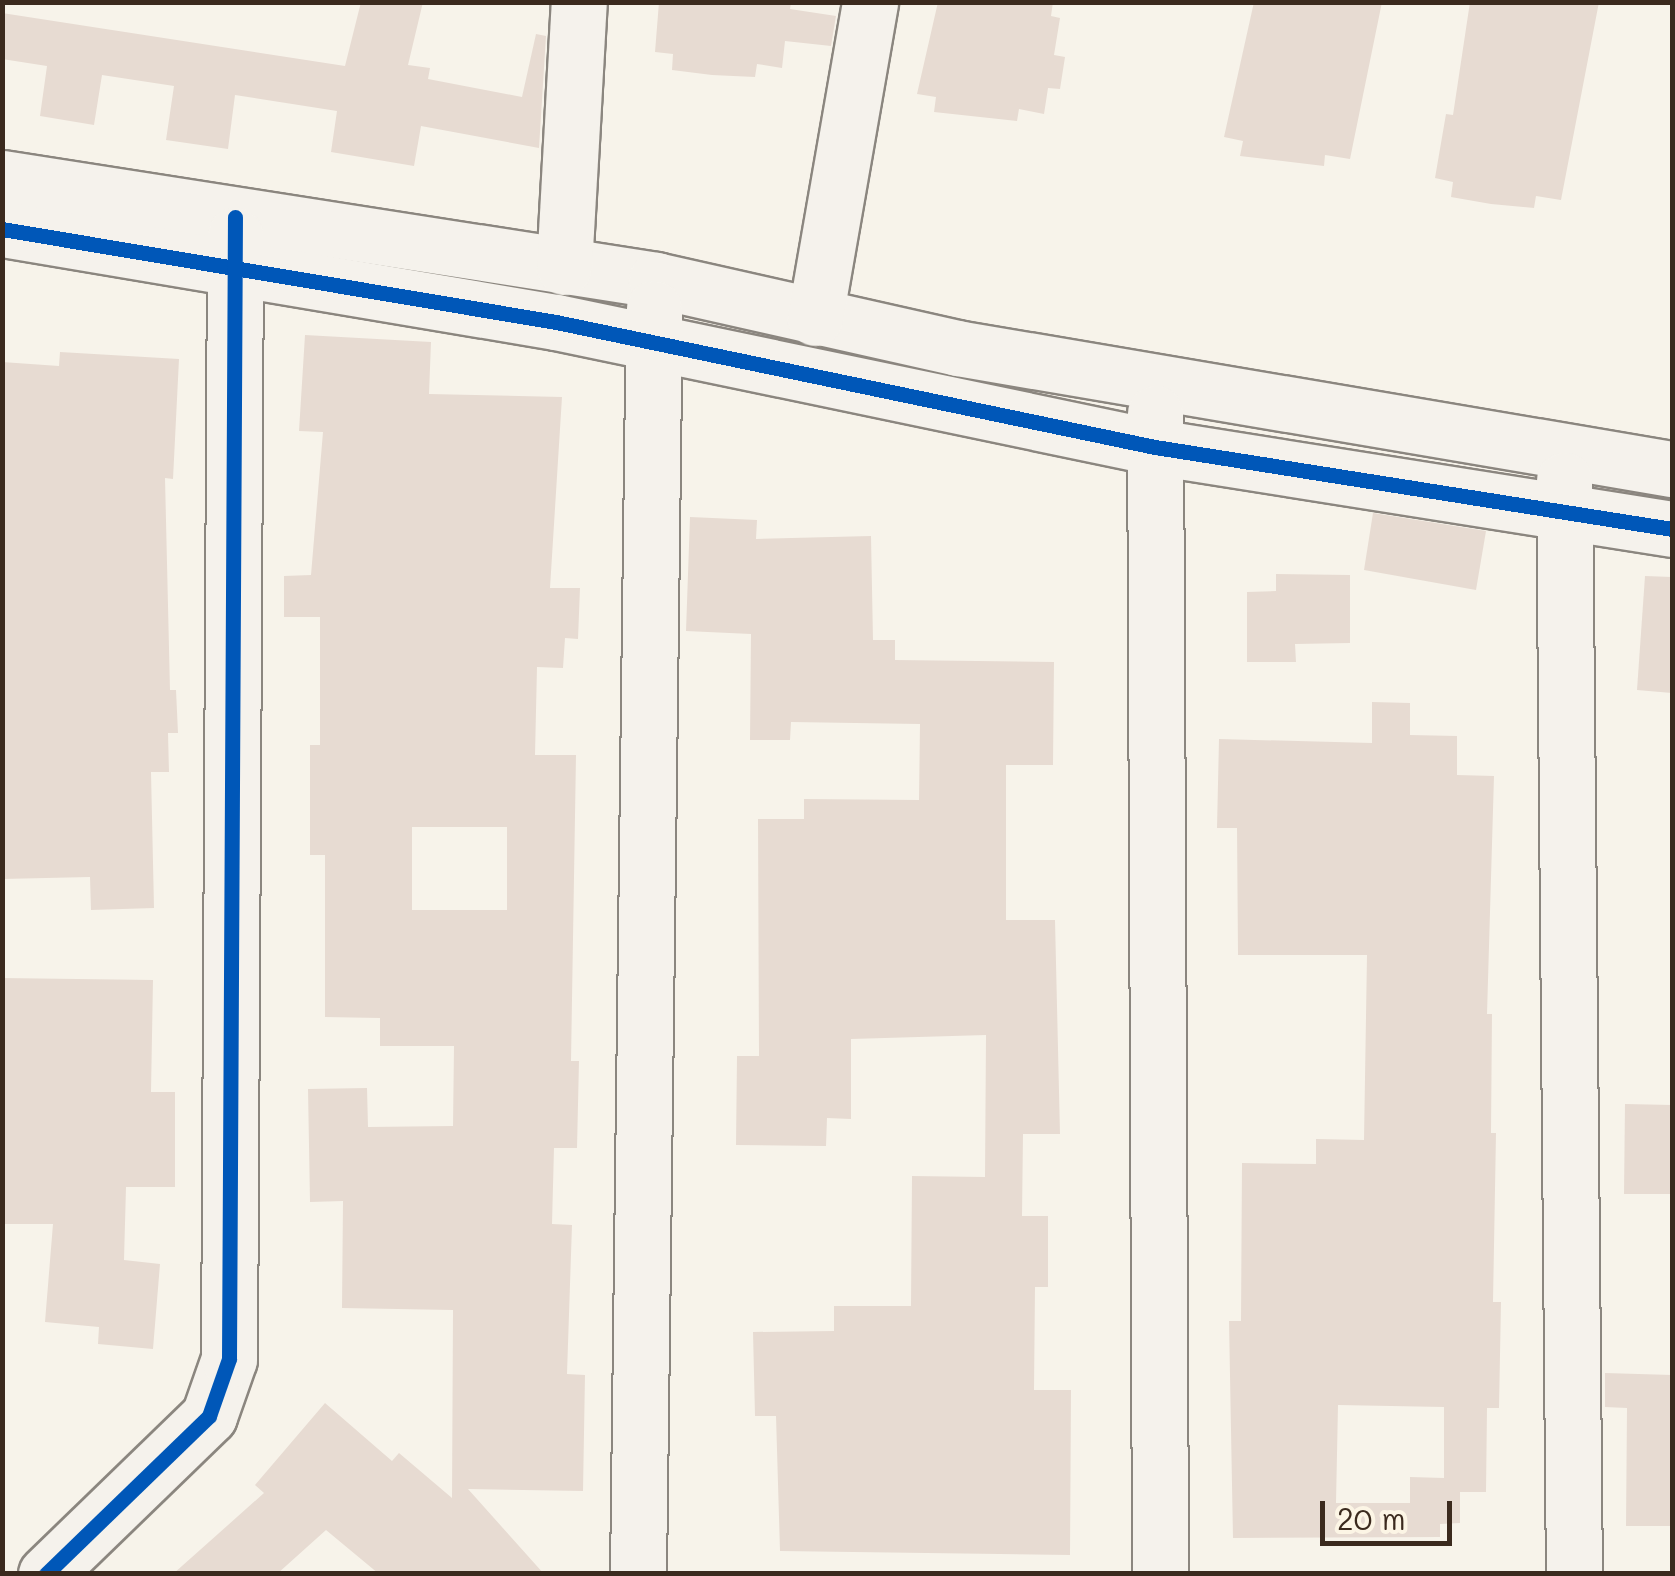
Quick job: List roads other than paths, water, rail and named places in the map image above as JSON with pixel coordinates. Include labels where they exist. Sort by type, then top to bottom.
[{"type":"street","points":[[564,266],[579,2]]},
{"type":"street","points":[[814,318],[870,2]]},
{"type":"street","points":[[2,178],[235,242],[652,342],[1155,448],[1672,529]]},
{"type":"street","points":[[2,229],[564,266],[656,280],[814,318],[1155,384],[1672,469]]},
{"type":"street","points":[[46,1574],[209,1416],[230,1360],[235,242]]},
{"type":"street","points":[[638,1574],[652,342],[656,280]]},
{"type":"street","points":[[1155,384],[1160,1574]]},
{"type":"street","points":[[1564,452],[1574,1574]]}]
